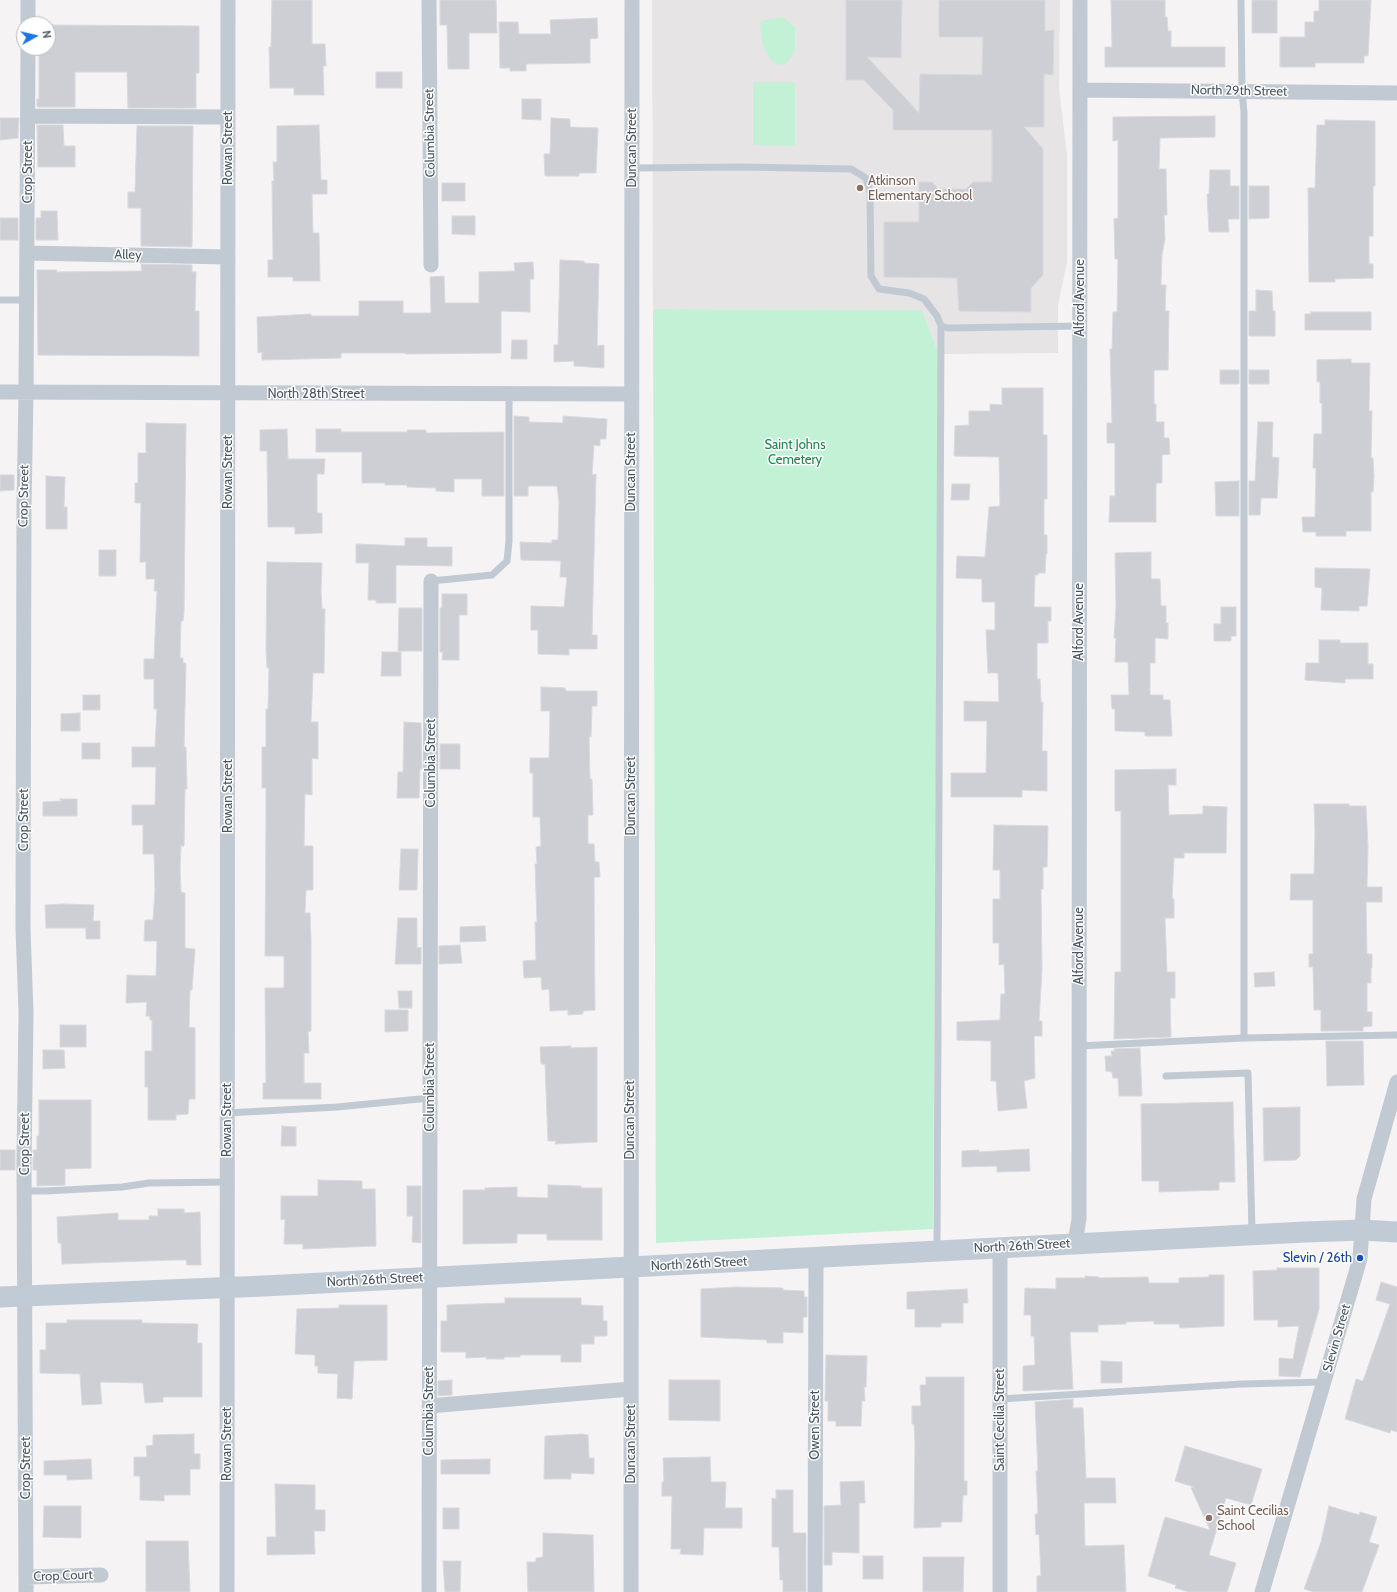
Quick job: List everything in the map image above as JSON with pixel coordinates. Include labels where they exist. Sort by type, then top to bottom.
[{"type":"street","points":[[28,0],[28,16]]},
{"type":"street","name":"Rowan Street","points":[[227,1592],[228,0]]},
{"type":"street","name":"Columbia Street","points":[[429,0],[431,265]]},
{"type":"street","name":"Duncan Street","points":[[630,1592],[632,0]]},
{"type":"street","name":"Alford Avenue","points":[[1075,1243],[1079,1219],[1080,0]]},
{"type":"street","name":"Crop Street","points":[[26,1585],[26,1296],[24,1191],[26,1012],[24,929],[24,507],[28,56]]},
{"type":"street","name":"North 29th Street","points":[[1080,90],[1397,93]]},
{"type":"street","points":[[28,116],[228,117]]},
{"type":"street","name":"Alley","points":[[27,252],[228,257]]},
{"type":"street","name":"North 28th Street","points":[[0,392],[632,394]]},
{"type":"street","name":"Columbia Street","points":[[429,1592],[431,581]]},
{"type":"street","name":"Slevin Street","points":[[1262,1592],[1357,1269],[1364,1199],[1397,1082]]},
{"type":"street","name":"North 26th Street","points":[[0,1297],[630,1267],[1075,1243],[1362,1230],[1397,1232]]},
{"type":"street","name":"Saint Cecilia Street","points":[[1000,1247],[1000,1592]]},
{"type":"street","name":"Owen Street","points":[[815,1592],[816,1257]]},
{"type":"street","points":[[429,1406],[631,1389]]},
{"type":"street","name":"Crop Court","points":[[26,1585],[101,1575]]},
{"type":"lane","points":[[1242,0],[1242,91],[1244,112],[1244,1038]]},
{"type":"lane","points":[[632,168],[749,167],[851,169],[860,173],[866,178],[870,192],[871,276],[873,282],[879,289],[909,293],[924,299],[937,316],[941,326],[938,1251]]},
{"type":"lane","points":[[0,300],[27,300]]},
{"type":"lane","points":[[941,326],[948,328],[1080,326]]},
{"type":"lane","points":[[431,581],[492,575],[507,561],[509,533],[509,394]]},
{"type":"lane","points":[[1079,1046],[1244,1038],[1397,1035]]},
{"type":"lane","points":[[1166,1076],[1248,1073],[1252,1235]]},
{"type":"lane","points":[[228,1113],[344,1106],[430,1098]]},
{"type":"lane","points":[[24,1191],[84,1189],[149,1183],[227,1182]]},
{"type":"lane","points":[[1000,1399],[1242,1384],[1324,1382]]},
{"type":"shaded area","name":"Atkinson Elementary School","points":[[652,0],[1060,0],[1059,89],[1067,155],[1067,262],[1058,305],[1058,353],[939,354],[922,310],[653,309]]},
{"type":"green space","points":[[783,17],[795,27],[795,51],[786,64],[778,65],[771,60],[765,50],[762,42],[760,23],[764,20]]},
{"type":"green space","points":[[753,82],[795,82],[795,146],[753,145]]},
{"type":"green space","name":"Saint Johns Cemetery","points":[[653,309],[922,310],[939,354],[933,1229],[656,1243]]},
{"type":"building","points":[[272,0],[312,0],[312,44],[325,44],[326,66],[323,66],[324,95],[294,95],[294,88],[270,88],[269,47],[271,47]]},
{"type":"building","points":[[440,0],[496,0],[497,33],[469,33],[469,69],[448,69],[447,25],[440,25]]},
{"type":"building","points":[[846,0],[902,0],[901,58],[867,57],[919,113],[920,74],[982,75],[983,37],[939,37],[939,0],[1045,0],[1045,31],[1054,30],[1053,75],[1044,74],[1044,127],[1024,127],[1043,149],[1043,275],[1031,288],[1031,312],[959,311],[957,278],[884,277],[884,222],[919,222],[919,182],[932,182],[938,189],[966,189],[973,182],[992,182],[992,130],[893,130],[893,110],[864,80],[846,80]]},
{"type":"building","points":[[1111,0],[1165,0],[1165,17],[1167,17],[1168,31],[1171,31],[1171,47],[1225,47],[1225,67],[1105,67],[1105,47],[1112,47]]},
{"type":"building","points":[[1252,0],[1277,0],[1277,33],[1252,33]]},
{"type":"building","points":[[1319,0],[1371,0],[1368,56],[1364,56],[1364,63],[1315,63],[1315,67],[1280,67],[1280,37],[1305,37],[1305,22],[1314,22],[1314,11],[1319,11]]},
{"type":"building","points":[[597,18],[598,38],[590,39],[590,63],[526,64],[526,71],[510,71],[510,68],[500,68],[499,22],[518,22],[519,34],[551,34],[550,20]]},
{"type":"building","points":[[56,25],[199,26],[199,73],[196,73],[196,108],[128,108],[127,72],[75,72],[75,107],[37,107],[37,99],[39,99],[39,56],[56,56]]},
{"type":"building","points":[[376,72],[402,72],[402,88],[376,88]]},
{"type":"building","points":[[522,99],[541,99],[541,120],[522,119]]},
{"type":"building","points":[[1215,116],[1215,137],[1160,138],[1159,169],[1166,169],[1167,215],[1164,215],[1165,239],[1162,255],[1161,285],[1166,285],[1165,311],[1169,311],[1168,370],[1154,370],[1154,404],[1156,404],[1156,422],[1164,422],[1164,438],[1169,438],[1170,454],[1162,455],[1162,483],[1156,483],[1156,522],[1109,522],[1110,496],[1115,496],[1115,443],[1107,443],[1107,423],[1112,423],[1110,349],[1112,349],[1113,312],[1117,312],[1118,259],[1115,259],[1114,219],[1118,218],[1118,140],[1113,141],[1113,117]]},
{"type":"building","points":[[0,118],[19,118],[18,138],[0,140]]},
{"type":"building","points":[[551,118],[570,119],[570,127],[598,128],[596,173],[579,173],[579,176],[545,176],[544,154],[550,154]]},
{"type":"building","points":[[1325,120],[1375,121],[1373,236],[1369,236],[1369,264],[1373,264],[1373,278],[1335,279],[1335,282],[1309,282],[1308,188],[1315,188],[1317,125],[1325,125]]},
{"type":"building","points":[[37,125],[63,125],[64,146],[75,146],[75,167],[38,167]]},
{"type":"building","points":[[319,125],[321,180],[327,180],[327,194],[312,194],[313,233],[319,233],[320,281],[293,281],[293,277],[268,277],[268,260],[273,260],[272,181],[274,181],[273,162],[277,162],[277,126]]},
{"type":"building","points":[[137,126],[193,126],[192,247],[141,246],[141,208],[128,208],[128,192],[135,192]]},
{"type":"building","points":[[1210,170],[1230,170],[1230,186],[1239,186],[1239,219],[1228,219],[1229,232],[1209,232],[1207,194],[1209,194]]},
{"type":"building","points":[[442,183],[465,183],[465,201],[442,201]]},
{"type":"building","points":[[1249,186],[1269,186],[1269,218],[1249,219]]},
{"type":"building","points":[[41,211],[57,211],[58,240],[36,240],[36,218],[41,218]]},
{"type":"building","points":[[452,216],[475,216],[475,235],[452,234]]},
{"type":"building","points":[[0,218],[18,218],[18,240],[0,240]]},
{"type":"building","points":[[560,260],[584,261],[584,263],[599,264],[597,346],[604,345],[604,368],[574,366],[574,361],[554,362],[554,345],[558,345]]},
{"type":"building","points":[[533,262],[534,279],[530,279],[530,312],[501,311],[501,353],[341,353],[341,358],[262,360],[262,352],[258,353],[257,317],[311,314],[311,316],[359,316],[359,301],[403,301],[403,313],[431,313],[430,277],[444,276],[445,303],[479,303],[479,272],[515,271],[514,263]]},
{"type":"building","points":[[141,264],[192,265],[192,272],[196,272],[195,311],[199,311],[199,356],[38,355],[37,270],[57,270],[56,272],[142,271]]},
{"type":"building","points":[[1256,290],[1272,291],[1273,311],[1275,311],[1275,336],[1249,336],[1249,311],[1256,311]]},
{"type":"building","points":[[1311,312],[1371,312],[1371,330],[1305,330],[1305,314],[1311,314]]},
{"type":"building","points":[[512,340],[527,340],[527,359],[511,359]]},
{"type":"building","points":[[1351,359],[1351,363],[1370,363],[1369,411],[1372,411],[1371,458],[1373,458],[1374,476],[1373,492],[1371,492],[1371,531],[1346,531],[1346,536],[1316,536],[1316,532],[1303,532],[1302,517],[1315,517],[1316,468],[1313,468],[1314,434],[1322,434],[1322,403],[1320,403],[1320,382],[1317,382],[1317,360]]},
{"type":"building","points":[[1220,370],[1239,370],[1239,384],[1220,384]]},
{"type":"building","points":[[1249,370],[1269,370],[1269,384],[1249,384]]},
{"type":"building","points":[[1002,388],[1043,388],[1043,435],[1047,435],[1047,499],[1044,499],[1044,535],[1047,535],[1047,554],[1045,573],[1038,573],[1038,575],[1035,575],[1034,607],[1051,607],[1051,621],[1048,621],[1048,643],[1037,643],[1037,679],[1040,679],[1041,702],[1043,702],[1042,751],[1047,751],[1047,791],[1022,790],[1022,797],[951,797],[951,773],[986,773],[987,721],[964,721],[964,701],[999,702],[998,673],[988,673],[986,630],[995,630],[995,602],[982,602],[982,579],[956,578],[957,556],[985,557],[989,507],[1000,506],[999,457],[954,456],[955,426],[969,425],[969,411],[990,411],[990,404],[1002,405]]},
{"type":"building","points":[[514,416],[529,417],[529,422],[563,423],[563,416],[607,419],[606,439],[600,439],[600,446],[594,445],[592,475],[596,474],[592,635],[597,635],[597,649],[569,649],[569,655],[538,654],[538,630],[531,630],[531,606],[564,607],[567,577],[560,577],[561,561],[521,560],[520,542],[552,543],[552,540],[558,540],[559,503],[557,486],[528,486],[528,496],[514,496]]},
{"type":"building","points":[[1258,422],[1273,422],[1272,457],[1279,458],[1277,498],[1261,498],[1260,515],[1249,515],[1249,481],[1255,481]]},
{"type":"building","points":[[146,423],[186,424],[184,613],[183,621],[181,621],[180,658],[183,658],[183,663],[186,663],[184,747],[186,747],[187,789],[185,789],[184,846],[181,846],[180,868],[181,892],[185,893],[185,948],[195,949],[192,990],[190,990],[189,1027],[195,1028],[195,1099],[189,1099],[188,1114],[176,1115],[176,1120],[148,1120],[148,1087],[145,1087],[145,1051],[152,1051],[152,1020],[150,1020],[150,1016],[146,1016],[147,1002],[126,1003],[127,975],[156,976],[157,941],[144,941],[145,920],[153,920],[155,890],[154,854],[143,854],[143,825],[132,825],[132,805],[155,805],[156,767],[132,767],[132,747],[155,747],[157,709],[154,709],[154,679],[144,679],[144,659],[154,659],[157,591],[154,591],[155,579],[146,579],[146,562],[140,562],[141,503],[135,503],[135,483],[138,483],[138,453],[146,453]]},
{"type":"building","points":[[287,429],[288,459],[325,459],[324,474],[317,474],[317,513],[322,513],[322,533],[295,534],[295,527],[268,527],[267,451],[260,451],[260,430]]},
{"type":"building","points":[[316,429],[341,429],[341,432],[407,432],[407,430],[426,430],[426,433],[504,432],[504,496],[482,496],[482,479],[454,479],[454,492],[436,491],[436,488],[407,487],[407,485],[362,483],[362,452],[316,452]]},
{"type":"building","points":[[0,475],[14,475],[14,490],[0,491]]},
{"type":"building","points":[[46,476],[65,477],[64,507],[67,507],[67,529],[46,529]]},
{"type":"building","points":[[1239,481],[1239,516],[1216,516],[1215,482]]},
{"type":"building","points":[[952,484],[970,484],[969,500],[951,500]]},
{"type":"building","points":[[405,538],[427,538],[427,547],[452,547],[452,566],[396,565],[396,603],[376,603],[376,600],[368,600],[369,563],[356,563],[356,544],[405,546]]},
{"type":"building","points":[[99,550],[116,550],[116,576],[99,576]]},
{"type":"building","points":[[1151,552],[1151,579],[1160,579],[1161,606],[1166,606],[1168,639],[1155,638],[1155,663],[1150,663],[1150,695],[1163,695],[1163,700],[1170,700],[1172,736],[1145,736],[1145,732],[1115,731],[1115,709],[1112,709],[1111,695],[1129,695],[1128,662],[1115,662],[1115,553]]},
{"type":"building","points":[[267,562],[322,563],[322,609],[325,609],[324,673],[313,673],[311,722],[318,722],[318,759],[312,758],[312,795],[305,794],[304,846],[313,846],[313,890],[306,890],[305,913],[310,913],[311,940],[311,1031],[308,1032],[309,1053],[304,1053],[304,1083],[321,1083],[321,1099],[263,1099],[263,1083],[266,1083],[265,988],[284,988],[284,956],[265,956],[266,788],[262,788],[262,747],[266,747],[266,709],[268,709],[269,668],[267,668],[266,650]]},
{"type":"building","points":[[1315,568],[1370,569],[1367,606],[1359,606],[1359,611],[1321,610],[1322,588],[1315,587]]},
{"type":"building","points":[[442,594],[467,594],[467,615],[459,615],[459,660],[442,660],[443,652],[440,652],[440,608],[442,608]]},
{"type":"building","points":[[1221,607],[1236,607],[1236,636],[1231,636],[1231,641],[1214,641],[1214,624],[1221,624]]},
{"type":"building","points":[[399,608],[422,608],[422,651],[398,651]]},
{"type":"building","points":[[1319,640],[1340,640],[1340,643],[1368,643],[1368,664],[1373,664],[1373,679],[1345,679],[1345,683],[1305,680],[1306,663],[1319,663]]},
{"type":"building","points":[[382,652],[401,652],[401,676],[381,676]]},
{"type":"building","points":[[541,687],[565,688],[566,691],[597,691],[597,706],[592,706],[591,737],[589,736],[593,815],[588,815],[588,844],[594,844],[595,862],[599,862],[600,877],[594,877],[595,1010],[583,1011],[583,1014],[568,1015],[568,1010],[550,1011],[549,989],[542,990],[541,977],[524,978],[523,961],[536,960],[535,922],[537,922],[535,864],[537,864],[536,847],[541,846],[540,817],[533,817],[533,773],[530,773],[530,758],[549,758],[550,711],[541,711]]},
{"type":"building","points":[[83,695],[100,695],[100,710],[83,710]]},
{"type":"building","points":[[80,713],[80,731],[61,731],[61,714]]},
{"type":"building","points":[[404,722],[421,723],[422,769],[420,769],[419,798],[397,798],[398,772],[403,772]]},
{"type":"building","points":[[82,743],[100,743],[100,759],[82,759]]},
{"type":"building","points":[[440,744],[460,744],[460,769],[440,769]]},
{"type":"building","points":[[1176,769],[1176,785],[1168,785],[1169,815],[1203,814],[1203,806],[1227,807],[1226,853],[1184,853],[1184,858],[1174,858],[1172,899],[1174,899],[1174,918],[1165,918],[1167,972],[1175,972],[1175,998],[1170,998],[1171,1037],[1114,1039],[1115,972],[1121,972],[1121,811],[1115,811],[1115,770]]},
{"type":"building","points":[[60,799],[77,799],[77,816],[43,816],[43,802],[61,801]]},
{"type":"building","points":[[1314,804],[1349,804],[1349,806],[1366,806],[1368,846],[1367,887],[1382,887],[1382,902],[1366,902],[1367,954],[1372,954],[1371,983],[1367,983],[1367,1012],[1372,1012],[1372,1026],[1363,1027],[1363,1031],[1321,1031],[1321,1010],[1314,1010],[1313,967],[1309,967],[1309,954],[1313,954],[1313,900],[1290,900],[1291,874],[1314,874]]},
{"type":"building","points":[[994,825],[1048,826],[1047,867],[1043,867],[1043,889],[1041,889],[1042,970],[1039,1021],[1042,1021],[1042,1036],[1034,1036],[1035,1078],[1024,1081],[1027,1108],[998,1111],[996,1081],[991,1081],[991,1041],[957,1040],[957,1022],[1000,1020],[1001,994],[1005,994],[1004,964],[999,965],[999,943],[993,943],[993,899],[1000,899],[1000,870],[993,870]]},
{"type":"building","points":[[401,849],[418,849],[417,890],[399,890]]},
{"type":"building","points":[[45,905],[94,905],[93,921],[100,921],[100,939],[86,939],[86,928],[46,928]]},
{"type":"building","points":[[398,918],[417,918],[417,948],[421,947],[421,964],[395,964]]},
{"type":"building","points":[[485,926],[486,941],[460,942],[460,927]]},
{"type":"building","points":[[460,945],[462,963],[439,964],[439,946]]},
{"type":"building","points":[[1274,972],[1275,986],[1255,987],[1254,973]]},
{"type":"building","points":[[398,991],[412,991],[412,1008],[399,1008]]},
{"type":"building","points":[[385,1010],[408,1010],[408,1031],[385,1032]]},
{"type":"building","points":[[60,1025],[86,1025],[86,1047],[60,1047]]},
{"type":"building","points":[[1326,1041],[1363,1041],[1364,1085],[1327,1086]]},
{"type":"building","points":[[571,1046],[571,1048],[597,1047],[597,1142],[555,1144],[556,1141],[548,1141],[545,1064],[541,1064],[540,1047]]},
{"type":"building","points":[[1140,1048],[1142,1096],[1119,1096],[1118,1078],[1113,1078],[1112,1072],[1106,1071],[1105,1056],[1112,1056],[1111,1051],[1115,1051],[1114,1049]]},
{"type":"building","points":[[43,1050],[64,1050],[65,1068],[43,1069]]},
{"type":"building","points":[[39,1100],[91,1100],[91,1168],[65,1169],[65,1185],[37,1186],[37,1170],[33,1170],[33,1150],[37,1150],[37,1136],[39,1136]]},
{"type":"building","points":[[1233,1102],[1235,1182],[1219,1182],[1219,1190],[1159,1192],[1159,1181],[1142,1181],[1141,1104]]},
{"type":"building","points":[[1300,1107],[1300,1156],[1296,1160],[1264,1161],[1263,1108]]},
{"type":"building","points":[[282,1126],[296,1127],[296,1146],[281,1146]]},
{"type":"building","points":[[1029,1149],[1030,1171],[997,1172],[997,1166],[962,1167],[962,1151],[979,1150],[979,1152]]},
{"type":"building","points":[[0,1150],[15,1150],[15,1170],[0,1170]]},
{"type":"building","points":[[318,1180],[362,1181],[362,1189],[375,1189],[376,1246],[303,1249],[303,1244],[284,1244],[285,1219],[281,1220],[281,1196],[318,1196]]},
{"type":"building","points":[[548,1185],[602,1188],[602,1240],[547,1240],[547,1234],[517,1234],[517,1243],[463,1244],[463,1190],[485,1190],[485,1188],[517,1187],[517,1197],[548,1198]]},
{"type":"building","points":[[407,1186],[421,1186],[421,1243],[412,1242],[413,1216],[407,1216]]},
{"type":"building","points":[[158,1209],[184,1209],[184,1213],[200,1212],[201,1265],[187,1265],[186,1260],[62,1264],[61,1243],[58,1243],[57,1217],[118,1213],[118,1220],[149,1220],[149,1216],[158,1216]]},
{"type":"building","points":[[1277,1268],[1319,1268],[1319,1309],[1300,1377],[1279,1376],[1279,1358],[1293,1359],[1299,1326],[1278,1327],[1278,1320],[1254,1320],[1253,1271],[1277,1270]]},
{"type":"building","points":[[1209,1275],[1224,1275],[1224,1326],[1180,1328],[1179,1324],[1154,1324],[1154,1321],[1126,1322],[1126,1324],[1098,1325],[1098,1332],[1070,1332],[1073,1389],[1023,1391],[1023,1366],[1035,1365],[1034,1336],[1031,1336],[1031,1315],[1024,1315],[1025,1288],[1056,1289],[1056,1278],[1085,1278],[1085,1276],[1099,1278],[1148,1277],[1149,1283],[1179,1283],[1179,1278],[1209,1277]]},
{"type":"building","points":[[1381,1282],[1397,1287],[1397,1432],[1391,1430],[1390,1433],[1345,1419],[1356,1379],[1363,1381],[1390,1304],[1376,1300]]},
{"type":"building","points":[[736,1287],[783,1288],[783,1290],[804,1291],[804,1297],[807,1297],[807,1317],[803,1317],[803,1333],[783,1332],[783,1343],[767,1343],[767,1340],[701,1337],[701,1289]]},
{"type":"building","points":[[967,1289],[968,1303],[963,1303],[963,1323],[941,1323],[941,1327],[915,1327],[915,1309],[907,1309],[907,1292]]},
{"type":"building","points":[[505,1298],[581,1298],[581,1305],[603,1306],[603,1321],[607,1321],[607,1336],[594,1336],[594,1344],[581,1344],[581,1362],[561,1362],[561,1355],[520,1355],[520,1357],[504,1357],[504,1359],[486,1359],[487,1357],[466,1358],[466,1352],[441,1352],[441,1321],[447,1321],[447,1305],[505,1303]]},
{"type":"building","points":[[339,1305],[387,1305],[387,1360],[354,1361],[352,1399],[337,1398],[338,1374],[318,1373],[318,1366],[315,1366],[315,1355],[295,1354],[297,1309],[339,1308]]},
{"type":"building","points":[[67,1320],[142,1320],[142,1323],[198,1324],[197,1343],[202,1343],[202,1397],[163,1397],[163,1402],[145,1403],[143,1383],[100,1382],[102,1404],[82,1405],[80,1374],[40,1373],[40,1350],[46,1350],[46,1323],[67,1323]]},
{"type":"building","points":[[826,1355],[867,1356],[866,1387],[864,1387],[865,1401],[862,1401],[861,1426],[836,1426],[836,1421],[828,1421],[828,1401],[825,1401]]},
{"type":"building","points":[[1101,1361],[1122,1362],[1122,1383],[1101,1383]]},
{"type":"building","points":[[926,1377],[964,1377],[964,1481],[967,1481],[967,1495],[963,1495],[962,1522],[941,1522],[941,1527],[914,1528],[915,1444],[914,1424],[912,1424],[912,1406],[921,1406],[920,1385],[926,1385]]},
{"type":"building","points":[[452,1380],[452,1395],[438,1396],[438,1381]]},
{"type":"building","points":[[669,1380],[720,1380],[720,1421],[669,1420]]},
{"type":"building","points":[[1073,1399],[1073,1408],[1083,1408],[1086,1478],[1115,1478],[1116,1503],[1084,1503],[1085,1546],[1124,1545],[1126,1592],[1037,1592],[1037,1576],[1041,1576],[1039,1534],[1036,1535],[1035,1514],[1038,1514],[1036,1471],[1038,1471],[1035,1402]]},
{"type":"building","points":[[194,1434],[194,1454],[200,1454],[200,1469],[190,1469],[190,1495],[164,1495],[164,1501],[140,1500],[140,1476],[134,1476],[134,1457],[147,1457],[146,1446],[153,1445],[153,1435]]},
{"type":"building","points":[[588,1435],[589,1458],[594,1458],[594,1474],[571,1473],[571,1479],[544,1479],[545,1436]]},
{"type":"building","name":"Saint Cecilias School","points":[[1185,1446],[1262,1469],[1251,1505],[1226,1498],[1209,1555],[1236,1563],[1227,1592],[1189,1592],[1175,1588],[1176,1585],[1148,1576],[1165,1517],[1210,1530],[1191,1488],[1194,1487],[1175,1481]]},
{"type":"building","points":[[710,1457],[711,1482],[726,1482],[725,1508],[742,1508],[742,1528],[704,1528],[703,1555],[680,1554],[681,1549],[671,1549],[672,1496],[662,1496],[662,1482],[664,1482],[663,1458]]},
{"type":"building","points":[[91,1459],[92,1479],[67,1480],[67,1475],[44,1475],[44,1461]]},
{"type":"building","points":[[490,1459],[490,1474],[441,1474],[441,1460]]},
{"type":"building","points":[[864,1481],[865,1503],[859,1503],[859,1553],[832,1552],[832,1565],[824,1565],[824,1506],[841,1505],[840,1482]]},
{"type":"building","points":[[275,1484],[315,1485],[315,1510],[325,1510],[325,1531],[314,1531],[315,1554],[267,1555],[267,1537],[276,1537]]},
{"type":"building","points":[[776,1490],[793,1490],[793,1533],[806,1533],[806,1592],[783,1592],[783,1580],[780,1580],[779,1547],[772,1547],[772,1498],[776,1499]]},
{"type":"building","points":[[44,1506],[81,1506],[81,1538],[43,1537]]},
{"type":"building","points":[[1329,1506],[1359,1515],[1360,1512],[1377,1517],[1369,1542],[1379,1545],[1362,1592],[1314,1592],[1304,1589],[1321,1542]]},
{"type":"building","points":[[443,1508],[459,1508],[459,1529],[443,1529]]},
{"type":"building","points":[[543,1533],[593,1535],[594,1592],[528,1592],[527,1562],[536,1562],[536,1558],[543,1557]]},
{"type":"building","points":[[146,1541],[188,1541],[190,1592],[146,1592]]},
{"type":"building","points":[[863,1556],[883,1556],[883,1579],[863,1579]]},
{"type":"building","points":[[923,1557],[964,1557],[963,1592],[923,1592]]},
{"type":"building","points":[[443,1561],[461,1561],[460,1592],[445,1592]]},
{"type":"place","name":"Atkinson Elementary School","points":[[860,188]]},
{"type":"place","name":"Slevin / 26th","points":[[1360,1258]]},
{"type":"place","name":"Saint Cecilias School","points":[[1209,1518]]}]
